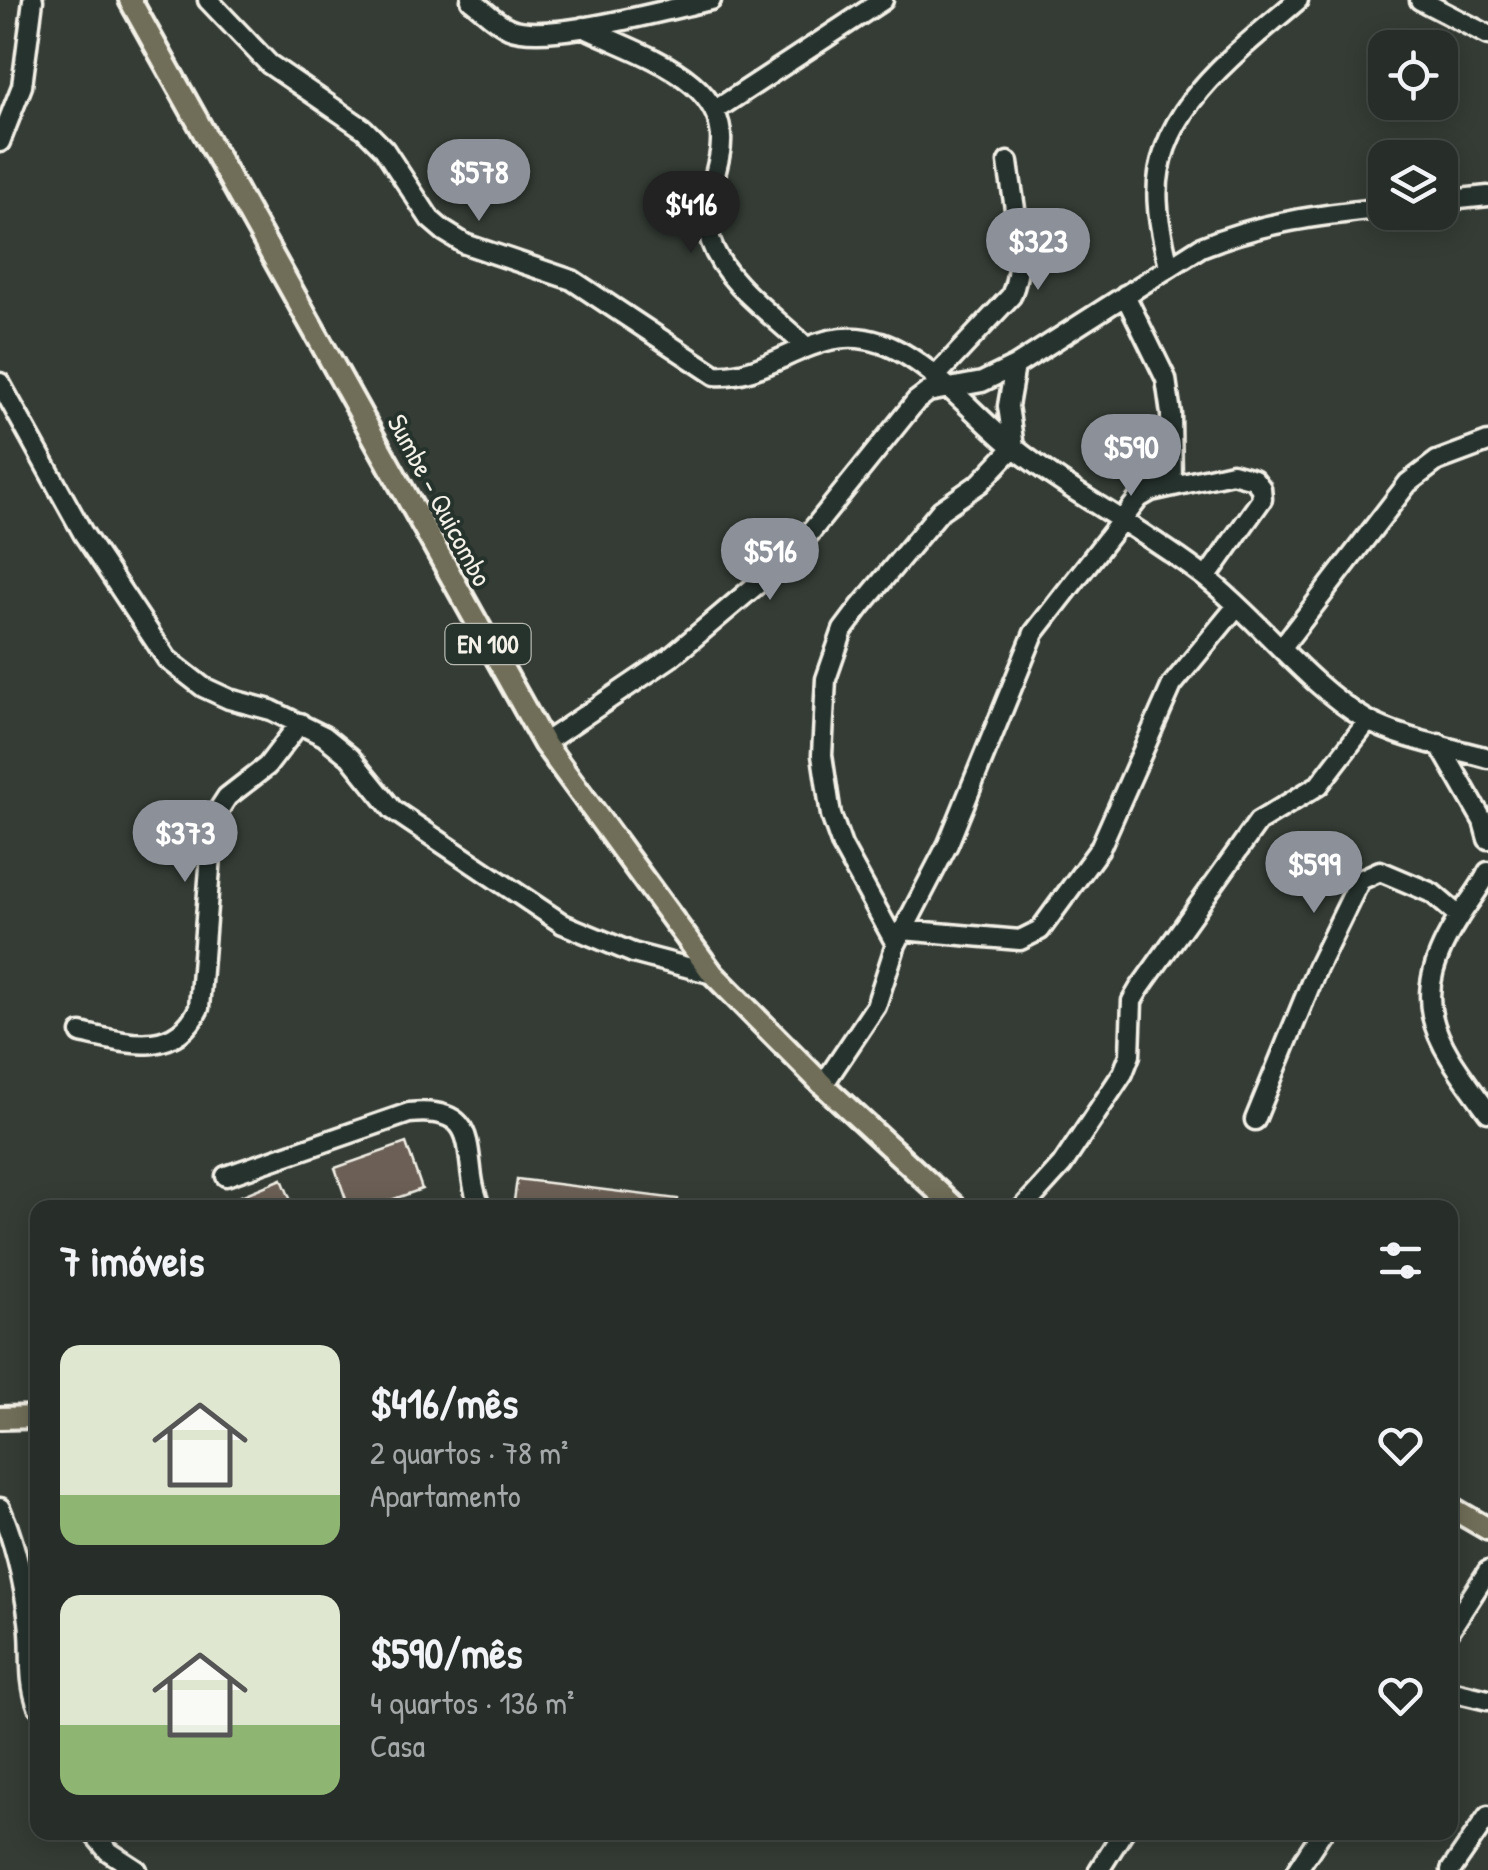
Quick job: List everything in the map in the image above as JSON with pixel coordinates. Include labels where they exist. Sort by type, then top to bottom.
[{"type":"main road","name":"Sumbe - Quicombo","points":[[130,0],[544,743],[713,974],[823,1085],[947,1200]]},
{"type":"main road","points":[[0,1418],[30,1418]]},
{"type":"main road","points":[[1458,1513],[1488,1530]]},
{"type":"street","points":[[0,142],[22,86],[32,0]]},
{"type":"street","points":[[208,0],[269,64],[364,129],[384,149],[430,219],[465,244],[572,280],[714,375],[736,376],[804,345],[854,338],[880,342],[904,353],[1014,448],[1206,578],[1282,646],[1318,686],[1368,721],[1488,758]]},
{"type":"street","points":[[471,0],[509,28],[523,32],[583,27],[711,0]]},
{"type":"street","points":[[717,109],[882,0]]},
{"type":"street","points":[[1169,268],[1157,204],[1161,160],[1170,134],[1183,109],[1220,69],[1298,0]]},
{"type":"street","points":[[1420,0],[1488,35]]},
{"type":"street","points":[[583,27],[686,77],[717,109],[724,139],[708,221],[712,244],[728,272],[804,345]]},
{"type":"street","points":[[544,743],[671,657],[794,554],[898,421],[939,383],[1011,296],[1020,264],[1008,162]]},
{"type":"street","points":[[1458,199],[1488,196]]},
{"type":"street","points":[[939,383],[982,382],[1015,366],[1201,247],[1261,225],[1368,210]]},
{"type":"street","points":[[1126,295],[1166,379],[1171,414],[1172,486]]},
{"type":"street","points":[[1014,448],[1008,406],[1015,366]]},
{"type":"street","points":[[0,383],[83,533],[167,660],[204,688],[300,723],[350,757],[393,810],[563,924],[633,953],[713,974]]},
{"type":"street","points":[[1282,646],[1420,470],[1488,442]]},
{"type":"street","points":[[899,937],[842,846],[831,815],[822,755],[829,667],[852,618],[942,510],[980,484],[1014,448]]},
{"type":"street","points":[[823,1085],[870,1018],[899,937],[948,844],[1034,633],[1139,498],[1172,486],[1232,473],[1254,480],[1262,488],[1262,498],[1206,578]]},
{"type":"street","points":[[899,937],[1020,940],[1040,930],[1100,848],[1172,685],[1237,606]]},
{"type":"street","points":[[1031,1200],[1062,1165],[1124,1072],[1130,1055],[1132,1001],[1139,989],[1258,822],[1319,785],[1368,721]]},
{"type":"street","points":[[81,1033],[130,1044],[168,1041],[190,1028],[199,1008],[214,817],[227,798],[267,766],[300,723]]},
{"type":"street","points":[[1440,744],[1484,822],[1488,839]]},
{"type":"street","points":[[1256,1120],[1317,968],[1360,880],[1380,871],[1432,893],[1459,916]]},
{"type":"street","points":[[1488,872],[1437,956],[1430,979],[1430,1012],[1440,1043],[1488,1112]]},
{"type":"street","points":[[226,1176],[409,1114],[431,1111],[446,1115],[470,1142],[472,1182],[478,1200]]},
{"type":"street","points":[[0,1508],[29,1620],[30,1646]]},
{"type":"street","points":[[1458,1618],[1488,1571]]},
{"type":"street","points":[[1458,1693],[1488,1700]]},
{"type":"street","points":[[1451,1870],[1488,1816]]},
{"type":"street","points":[[99,1840],[108,1851],[138,1870]]},
{"type":"street","points":[[1099,1870],[1118,1840]]},
{"type":"street","points":[[1297,1870],[1317,1840]]},
{"type":"building","points":[[406,1143],[422,1189],[391,1200],[346,1200],[335,1168]]},
{"type":"building","points":[[282,1179],[291,1200],[231,1200]]},
{"type":"building","points":[[517,1179],[678,1199],[678,1200],[514,1200]]}]
